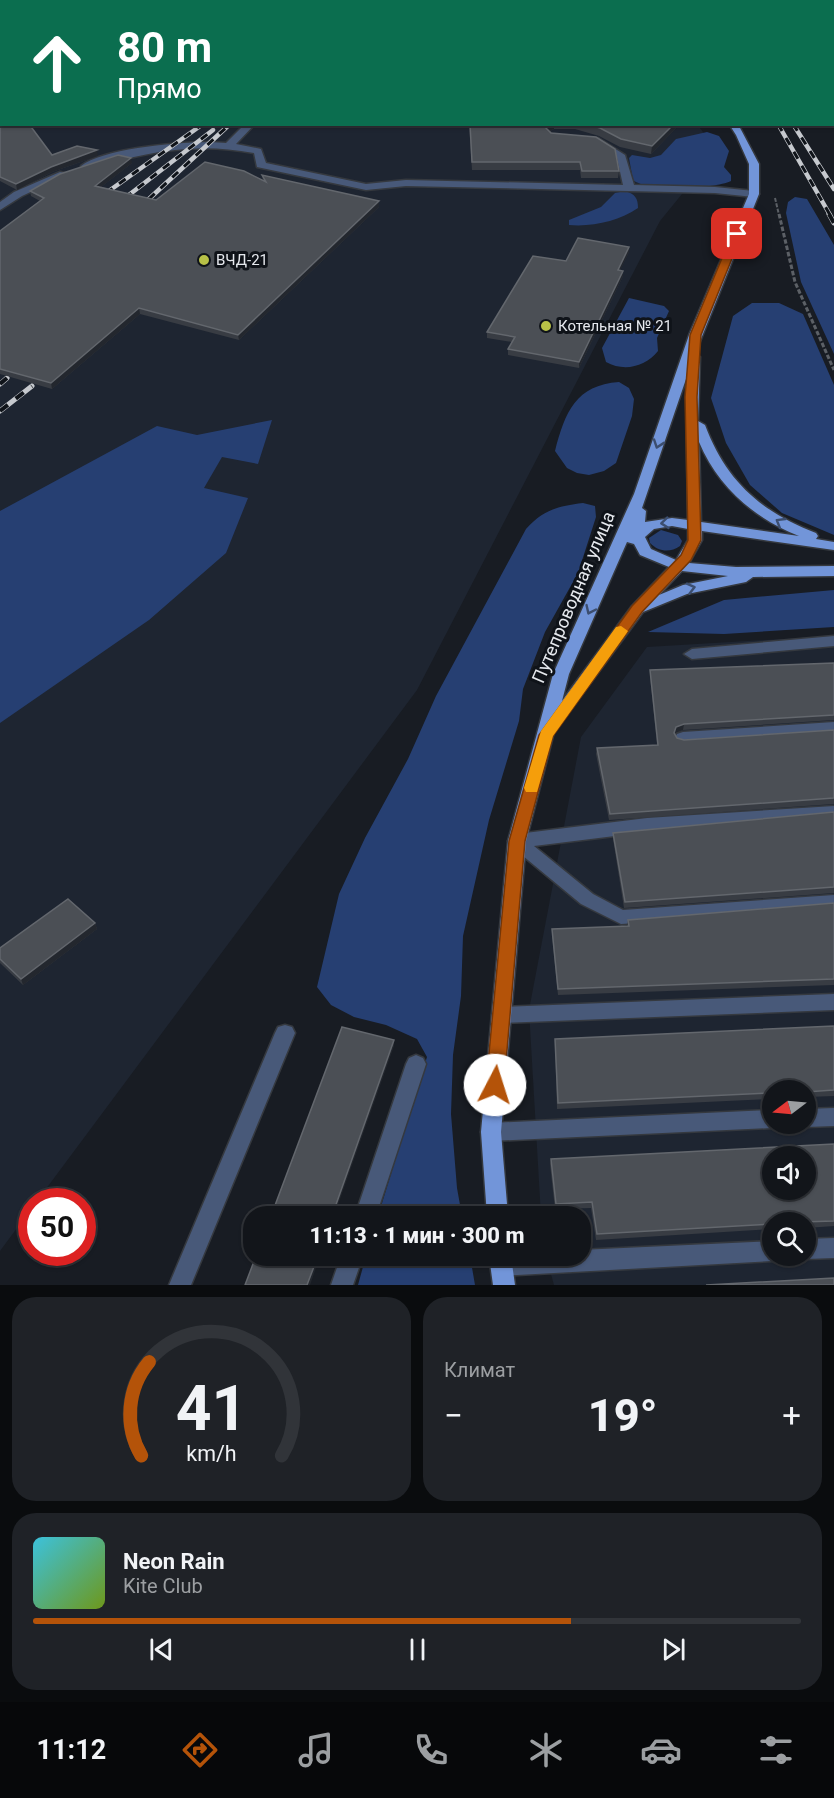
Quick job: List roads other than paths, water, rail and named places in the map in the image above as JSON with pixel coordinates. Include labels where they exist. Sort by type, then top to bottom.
[{"type":"main road","name":"Путепроводная улица","points":[[496,1206],[491,1132],[517,841],[561,674],[615,557],[641,494],[695,335],[754,194],[754,164],[734,126]]},
{"type":"main road","points":[[546,735],[637,609],[687,557],[695,540],[691,397],[695,335]]},
{"type":"main road","points":[[691,397],[703,441],[721,473],[750,504],[796,531],[834,545]]},
{"type":"main road","points":[[641,494],[638,535],[645,552],[677,567],[704,570],[834,571]]},
{"type":"main road","points":[[615,557],[650,525],[672,522],[834,545]]},
{"type":"main road","points":[[637,609],[683,590],[706,584],[799,571]]},
{"type":"lane","points":[[230,144],[249,126]]},
{"type":"lane","points":[[586,137],[595,139],[622,157],[629,187]]},
{"type":"lane","points":[[0,207],[18,194],[111,157],[158,148],[230,144],[258,151],[261,165],[366,187],[406,183],[629,187],[754,194]]},
{"type":"lane","points":[[692,654],[834,641]]},
{"type":"lane","points":[[683,738],[834,728]]},
{"type":"lane","points":[[517,841],[647,825],[834,812]]},
{"type":"lane","points":[[517,841],[587,900],[621,917],[834,902]]},
{"type":"lane","points":[[501,1015],[834,1002]]},
{"type":"lane","points":[[180,1285],[285,1033]]},
{"type":"lane","points":[[368,1206],[416,1064]]},
{"type":"lane","points":[[816,1118],[834,1117]]},
{"type":"lane","points":[[491,1132],[762,1119]]},
{"type":"lane","points":[[816,1249],[834,1248]]},
{"type":"lane","points":[[502,1268],[762,1252]]},
{"type":"lane","points":[[342,1285],[349,1266]]},
{"type":"railway","points":[[106,193],[200,126]]},
{"type":"railway","points":[[137,210],[228,126]]},
{"type":"railway","points":[[779,126],[830,215]]},
{"type":"railway","points":[[794,126],[834,189]]},
{"type":"railway","points":[[125,198],[213,130]]},
{"type":"railway","points":[[829,214],[834,223]]},
{"type":"railway","points":[[0,384],[7,378]]},
{"type":"railway","points":[[0,411],[32,386]]},
{"type":"place","name":"ВЧД-21","points":[[204,260]]},
{"type":"place","name":"Котельная № 21","points":[[546,326]]}]
